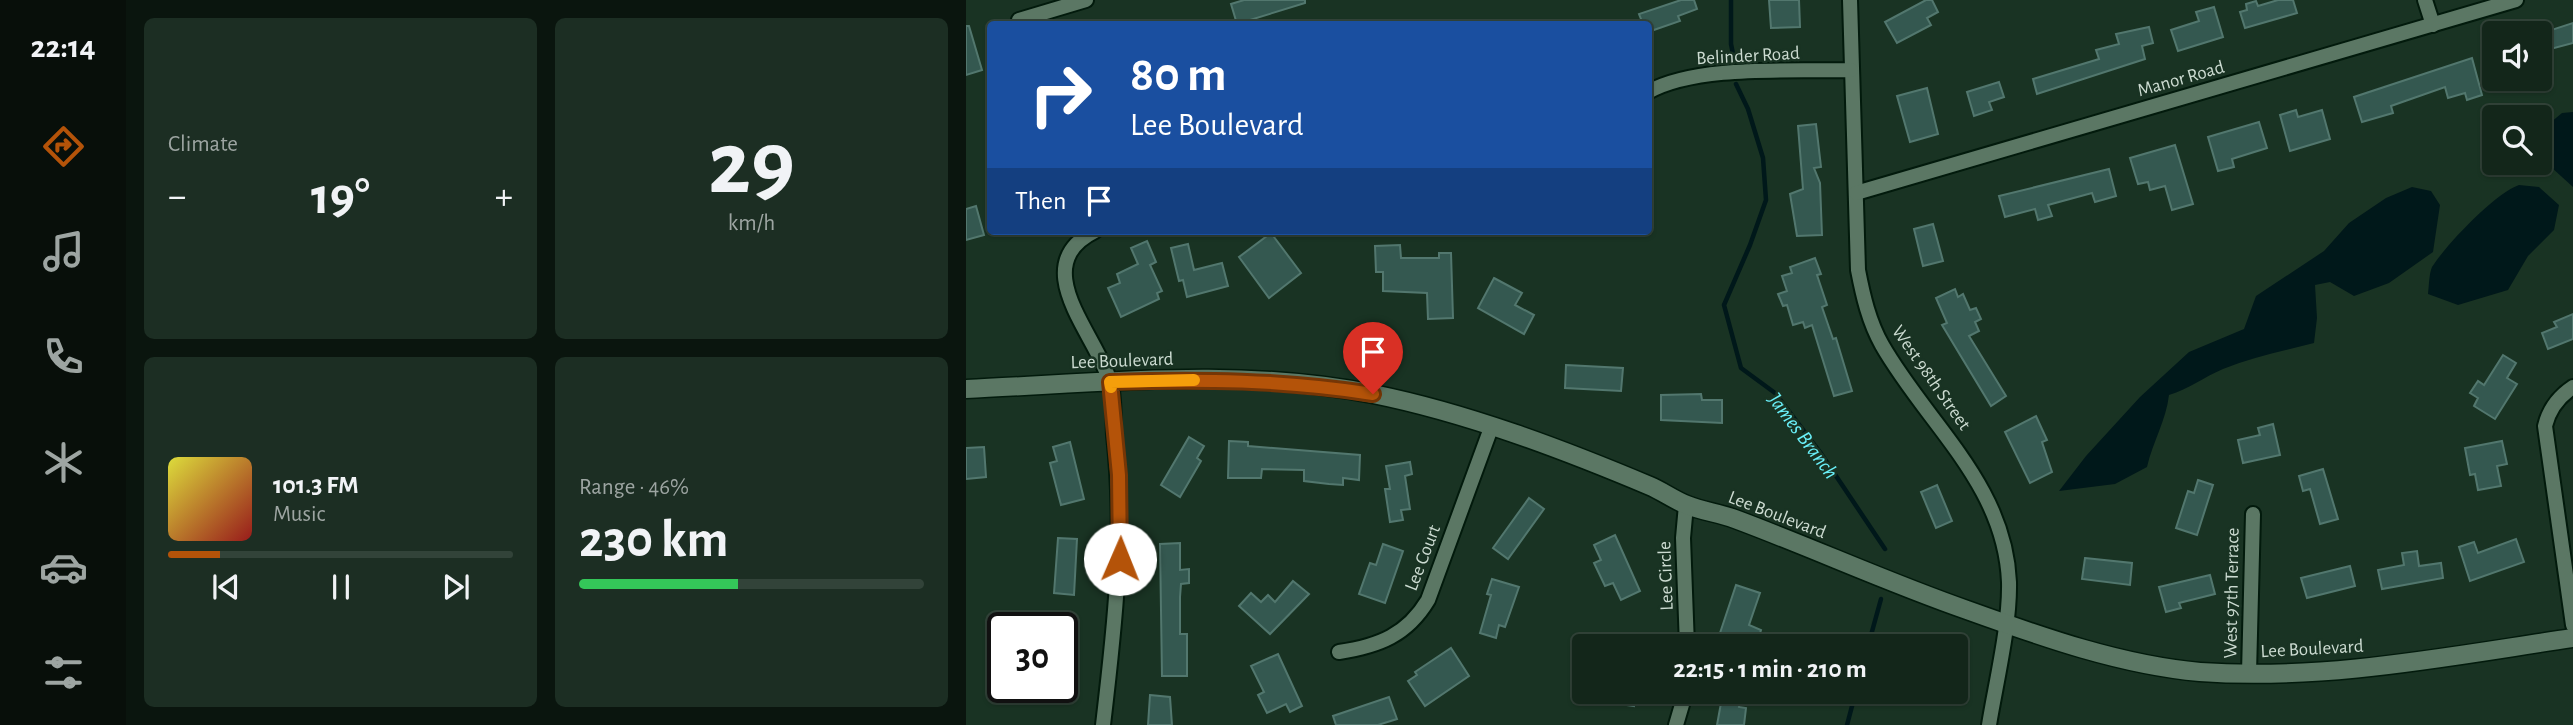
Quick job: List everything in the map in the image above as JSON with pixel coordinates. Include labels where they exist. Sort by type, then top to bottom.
[{"type":"street","points":[[1019,20],[1086,0]]},
{"type":"street","name":"West 98th Street","points":[[1850,0],[1858,270],[1868,315],[1890,359],[1954,443],[1978,481],[1992,511],[2009,583],[1989,725]]},
{"type":"street","points":[[2425,0],[2432,25]]},
{"type":"street","name":"Manor Road","points":[[1856,193],[2516,0]]},
{"type":"street","name":"Belinder Road","points":[[1652,90],[1678,80],[1705,75],[1852,70]]},
{"type":"street","points":[[1087,235],[1068,252],[1065,275],[1073,310],[1110,382],[1121,538],[1118,601],[1103,725]]},
{"type":"street","name":"Lee Boulevard","points":[[966,389],[1212,380],[1323,386],[1415,404],[1491,428],[1652,487],[1686,505],[1732,518],[1868,573],[2004,623],[2087,649],[2198,672],[2322,672],[2573,638]]},
{"type":"street","points":[[2568,390],[2549,412],[2545,426],[2573,625]]},
{"type":"street","name":"Lee Court","points":[[1339,652],[1385,640],[1402,632],[1417,619],[1428,600],[1491,428]]},
{"type":"street","name":"Lee Circle","points":[[1686,505],[1683,538],[1687,634]]},
{"type":"street","name":"West 97th Terrace","points":[[2249,673],[2253,514]]},
{"type":"street","points":[[1676,725],[1682,704]]},
{"type":"water","points":[[2573,112],[2573,187],[2552,168],[2552,121],[2562,113]]},
{"type":"water","points":[[2519,185],[2539,187],[2559,205],[2554,230],[2528,256],[2508,290],[2458,305],[2428,294],[2432,267],[2448,246],[2497,198]]},
{"type":"water","points":[[2412,187],[2431,191],[2440,205],[2433,252],[2389,283],[2354,296],[2330,282],[2315,285],[2317,318],[2314,343],[2234,365],[2169,395],[2147,467],[2115,484],[2059,491],[2086,456],[2140,397],[2189,352],[2244,329],[2256,296],[2324,251],[2349,223],[2386,198]]},
{"type":"building","points":[[1244,0],[1305,0],[1305,3],[1247,21],[1236,21],[1231,4]]},
{"type":"building","points":[[1681,0],[1694,0],[1697,9],[1678,16],[1680,21],[1652,31],[1652,21],[1642,21],[1639,14]]},
{"type":"building","points":[[1769,0],[1799,0],[1800,27],[1771,28]]},
{"type":"building","points":[[1926,0],[1932,0],[1938,12],[1927,18],[1931,25],[1897,43],[1885,22]]},
{"type":"building","points":[[2278,0],[2293,0],[2297,13],[2245,28],[2240,12],[2247,10],[2246,4],[2256,1],[2258,6]]},
{"type":"building","points":[[2214,7],[2223,37],[2178,51],[2171,30],[2199,21],[2196,12]]},
{"type":"building","points":[[2573,23],[2573,43],[2552,49],[2552,30]]},
{"type":"building","points":[[966,26],[969,26],[982,70],[966,75]]},
{"type":"building","points":[[2149,27],[2153,43],[2142,46],[2145,59],[2037,94],[2033,79],[2099,59],[2096,50],[2119,44],[2116,34]]},
{"type":"building","points":[[2472,58],[2482,95],[2467,100],[2465,93],[2448,98],[2445,87],[2391,106],[2393,113],[2362,122],[2354,97]]},
{"type":"building","points":[[1999,82],[2004,97],[1989,102],[1992,110],[1974,116],[1967,92]]},
{"type":"building","points":[[1927,88],[1938,134],[1910,142],[1897,96]]},
{"type":"building","points":[[2296,110],[2298,117],[2322,110],[2330,139],[2290,151],[2280,115]]},
{"type":"building","points":[[2259,122],[2267,148],[2232,159],[2234,167],[2218,171],[2208,137]]},
{"type":"building","points":[[1816,124],[1821,167],[1814,168],[1820,183],[1822,235],[1797,236],[1790,194],[1803,189],[1798,126]]},
{"type":"building","points":[[2175,145],[2193,204],[2172,210],[2165,186],[2150,190],[2148,182],[2138,184],[2130,158]]},
{"type":"building","points":[[2109,169],[2116,196],[2095,202],[2092,193],[2048,205],[2052,216],[2038,220],[2035,209],[2005,217],[1999,196]]},
{"type":"building","points":[[976,206],[984,235],[966,240],[966,209]]},
{"type":"building","points":[[1933,224],[1943,261],[1923,266],[1914,229]]},
{"type":"building","points":[[1268,235],[1272,235],[1301,273],[1269,298],[1239,257]]},
{"type":"building","points":[[1147,241],[1156,262],[1150,265],[1162,291],[1157,293],[1159,299],[1121,317],[1108,288],[1120,283],[1117,274],[1138,264],[1131,248]]},
{"type":"building","points":[[1188,244],[1194,270],[1222,263],[1228,286],[1187,297],[1183,280],[1179,281],[1171,248]]},
{"type":"building","points":[[1400,245],[1401,258],[1439,258],[1439,253],[1451,253],[1453,318],[1428,319],[1427,293],[1383,291],[1383,272],[1376,272],[1375,246]]},
{"type":"building","points":[[1815,258],[1821,274],[1817,275],[1827,305],[1822,307],[1833,339],[1836,338],[1852,391],[1834,396],[1812,325],[1805,328],[1803,322],[1793,325],[1787,305],[1783,306],[1778,294],[1787,291],[1782,276],[1792,273],[1790,267]]},
{"type":"building","points":[[1494,278],[1522,293],[1515,305],[1534,315],[1524,334],[1478,308]]},
{"type":"building","points":[[1955,289],[1958,297],[1963,294],[1970,310],[1976,308],[1981,319],[1975,322],[1979,331],[1969,336],[2006,396],[1991,406],[1942,325],[1947,323],[1936,298]]},
{"type":"building","points":[[2573,314],[2573,339],[2548,349],[2542,333],[2557,327],[2554,322]]},
{"type":"building","points":[[2503,355],[2516,363],[2507,378],[2517,384],[2495,419],[2474,406],[2478,398],[2470,393],[2478,381],[2484,385]]},
{"type":"building","points":[[1566,365],[1623,368],[1621,391],[1565,388]]},
{"type":"building","points":[[1701,394],[1702,400],[1722,400],[1722,423],[1661,420],[1661,395]]},
{"type":"building","points":[[2036,416],[2047,440],[2042,442],[2052,472],[2030,483],[2005,432]]},
{"type":"building","points":[[2273,424],[2280,455],[2243,463],[2238,440],[2260,435],[2258,428]]},
{"type":"building","points":[[1189,437],[1204,446],[1197,458],[1201,461],[1180,497],[1161,485]]},
{"type":"building","points":[[1229,441],[1248,442],[1248,446],[1360,455],[1359,480],[1343,478],[1343,485],[1329,484],[1304,481],[1304,470],[1262,469],[1261,478],[1228,478]]},
{"type":"building","points":[[2502,441],[2507,464],[2497,466],[2501,486],[2478,490],[2475,474],[2470,475],[2465,448]]},
{"type":"building","points":[[1070,442],[1084,499],[1061,505],[1050,463],[1057,461],[1053,447]]},
{"type":"building","points":[[984,447],[986,477],[966,479],[966,448]]},
{"type":"building","points":[[1410,462],[1412,474],[1405,476],[1410,509],[1401,510],[1403,520],[1390,522],[1385,489],[1390,489],[1386,466]]},
{"type":"building","points":[[2323,469],[2338,519],[2320,524],[2310,489],[2303,491],[2299,476]]},
{"type":"building","points":[[2198,480],[2213,485],[2197,535],[2176,528],[2188,491],[2194,493]]},
{"type":"building","points":[[1937,485],[1952,521],[1936,528],[1921,492]]},
{"type":"building","points":[[1529,498],[1544,509],[1508,559],[1493,548]]},
{"type":"building","points":[[1615,535],[1640,591],[1621,600],[1613,583],[1605,586],[1594,563],[1601,560],[1594,545]]},
{"type":"building","points":[[1058,538],[1077,539],[1074,595],[1054,593]]},
{"type":"building","points":[[2516,539],[2524,562],[2470,581],[2459,547],[2474,542],[2478,553]]},
{"type":"building","points":[[1180,543],[1180,570],[1189,569],[1189,583],[1181,584],[1180,597],[1180,634],[1187,634],[1187,676],[1162,676],[1160,544]]},
{"type":"building","points":[[1383,544],[1403,551],[1385,603],[1359,594],[1370,563],[1376,565]]},
{"type":"building","points":[[2417,551],[2419,566],[2441,563],[2443,578],[2382,589],[2378,570],[2404,565],[2402,553]]},
{"type":"building","points":[[2085,558],[2132,563],[2130,585],[2082,579]]},
{"type":"building","points":[[2350,566],[2355,586],[2307,598],[2301,578]]},
{"type":"building","points":[[2210,575],[2215,594],[2179,603],[2181,608],[2166,612],[2159,587]]},
{"type":"building","points":[[1492,579],[1519,587],[1505,627],[1499,625],[1496,638],[1480,633],[1491,595],[1487,594]]},
{"type":"building","points":[[1293,581],[1309,594],[1270,634],[1239,606],[1251,593],[1261,602],[1268,595],[1275,602]]},
{"type":"building","points":[[1736,585],[1760,593],[1749,625],[1761,630],[1760,634],[1720,634]]},
{"type":"building","points":[[1451,648],[1469,676],[1425,706],[1408,681],[1417,675],[1415,672]]},
{"type":"building","points":[[1278,654],[1302,706],[1290,712],[1286,704],[1267,713],[1258,695],[1264,692],[1251,666]]},
{"type":"building","points":[[1150,695],[1170,697],[1172,725],[1148,725]]},
{"type":"building","points":[[1389,697],[1397,719],[1378,725],[1336,725],[1333,716]]},
{"type":"building","points":[[1721,704],[1740,704],[1739,707],[1746,708],[1744,725],[1717,725]]},
{"type":"waterway","name":"James Branch","points":[[1731,0],[1731,44],[1734,59]]},
{"type":"waterway","name":"James Branch","points":[[1736,84],[1748,109],[1763,158],[1766,200],[1724,305],[1741,368],[1775,393],[1820,452],[1885,549]]},
{"type":"waterway","name":"James Branch","points":[[1871,634],[1881,599]]},
{"type":"waterway","name":"James Branch","points":[[1847,725],[1853,704]]},
{"type":"slow traffic","points":[[1111,387],[1110,382],[1194,380]]},
{"type":"route","points":[[1120,559],[1119,475],[1110,382],[1251,380],[1323,386],[1373,394]]}]
